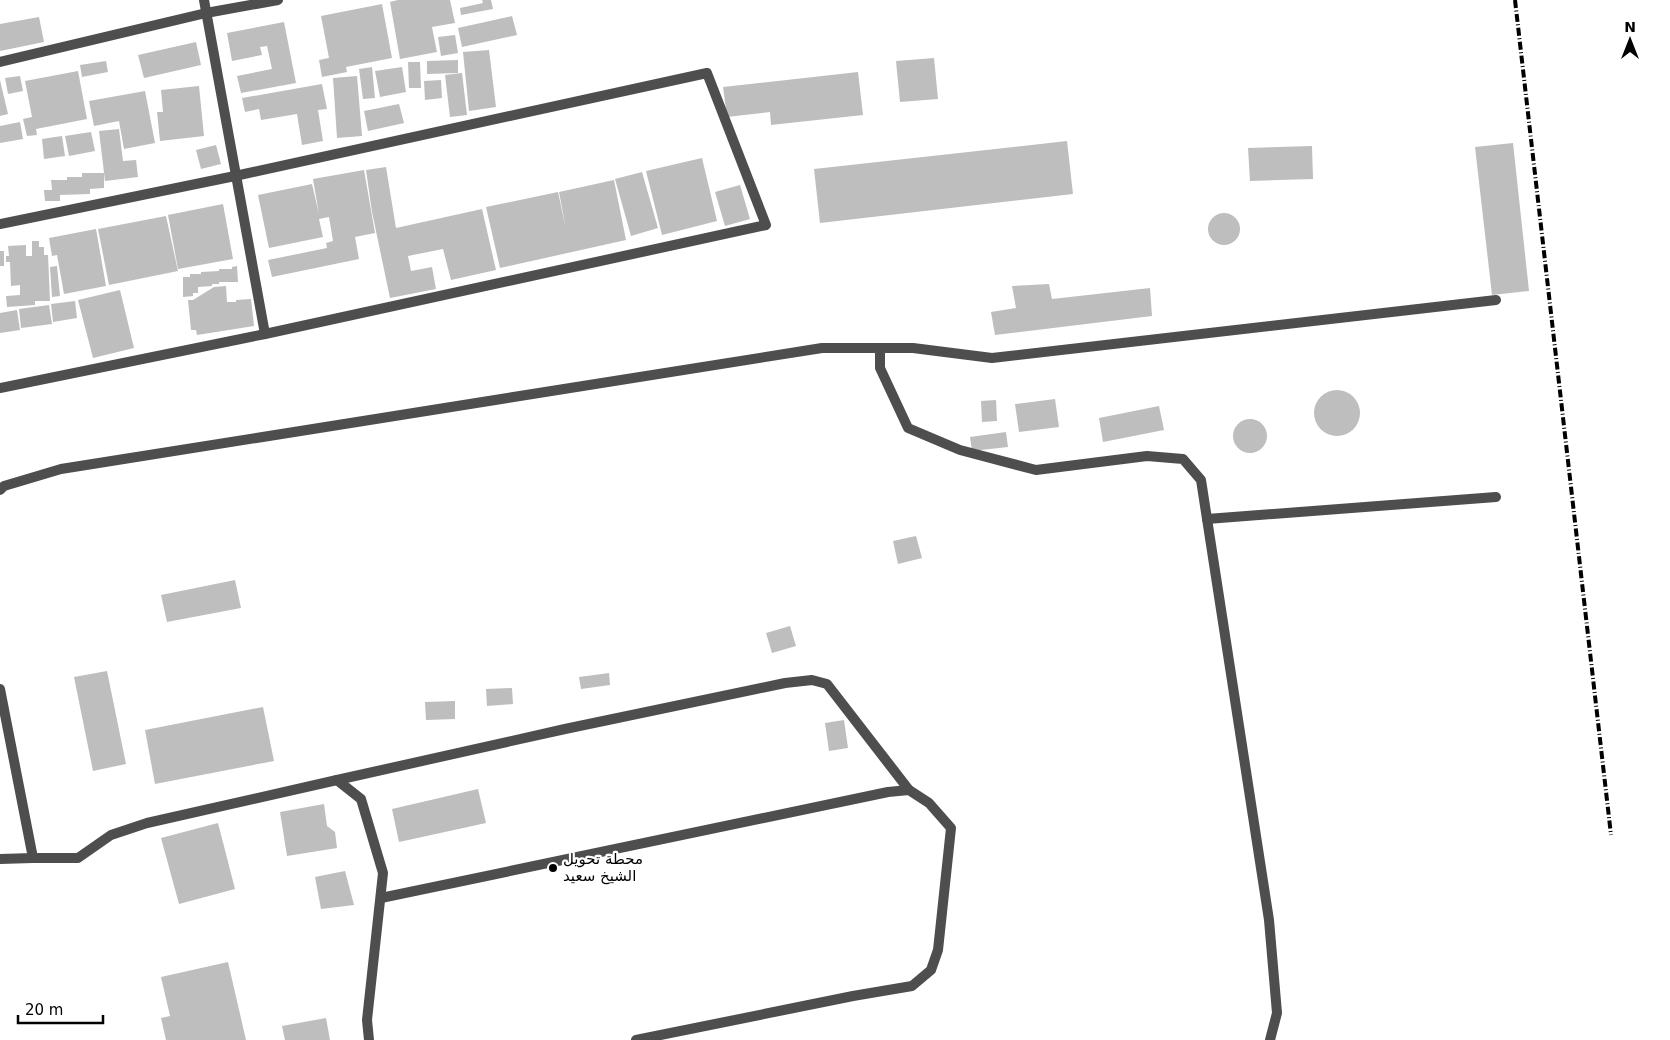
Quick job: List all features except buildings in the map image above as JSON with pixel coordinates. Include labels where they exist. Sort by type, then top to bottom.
[{"type":"street","points":[[204,0],[265,334]]},
{"type":"street","points":[[0,62],[206,13],[278,0]]},
{"type":"street","points":[[0,224],[235,176],[707,73],[766,225],[265,334],[0,388]]},
{"type":"street","points":[[0,490],[4,486],[71,467],[822,348],[913,348],[992,358],[1496,300]]},
{"type":"street","points":[[880,348],[880,368],[908,428],[960,450],[1036,470],[1147,456],[1183,459],[1201,480],[1269,920],[1277,1014],[1270,1040]]},
{"type":"street","points":[[1207,519],[1496,497]]},
{"type":"street","points":[[0,859],[78,858],[111,835],[147,823],[565,729],[785,683],[812,680],[827,684],[909,790],[929,803],[951,828],[938,950],[931,970],[912,986],[853,996],[636,1040]]},
{"type":"street","points":[[0,689],[33,858]]},
{"type":"street","points":[[337,780],[361,799],[383,873],[367,1020],[369,1040]]},
{"type":"street","points":[[381,898],[888,792],[909,790]]},
{"type":"railway","points":[[1515,0],[1611,835]]},
{"type":"place","name":"محطة تحويل الشيخ سعيد","points":[[553,868]]}]
